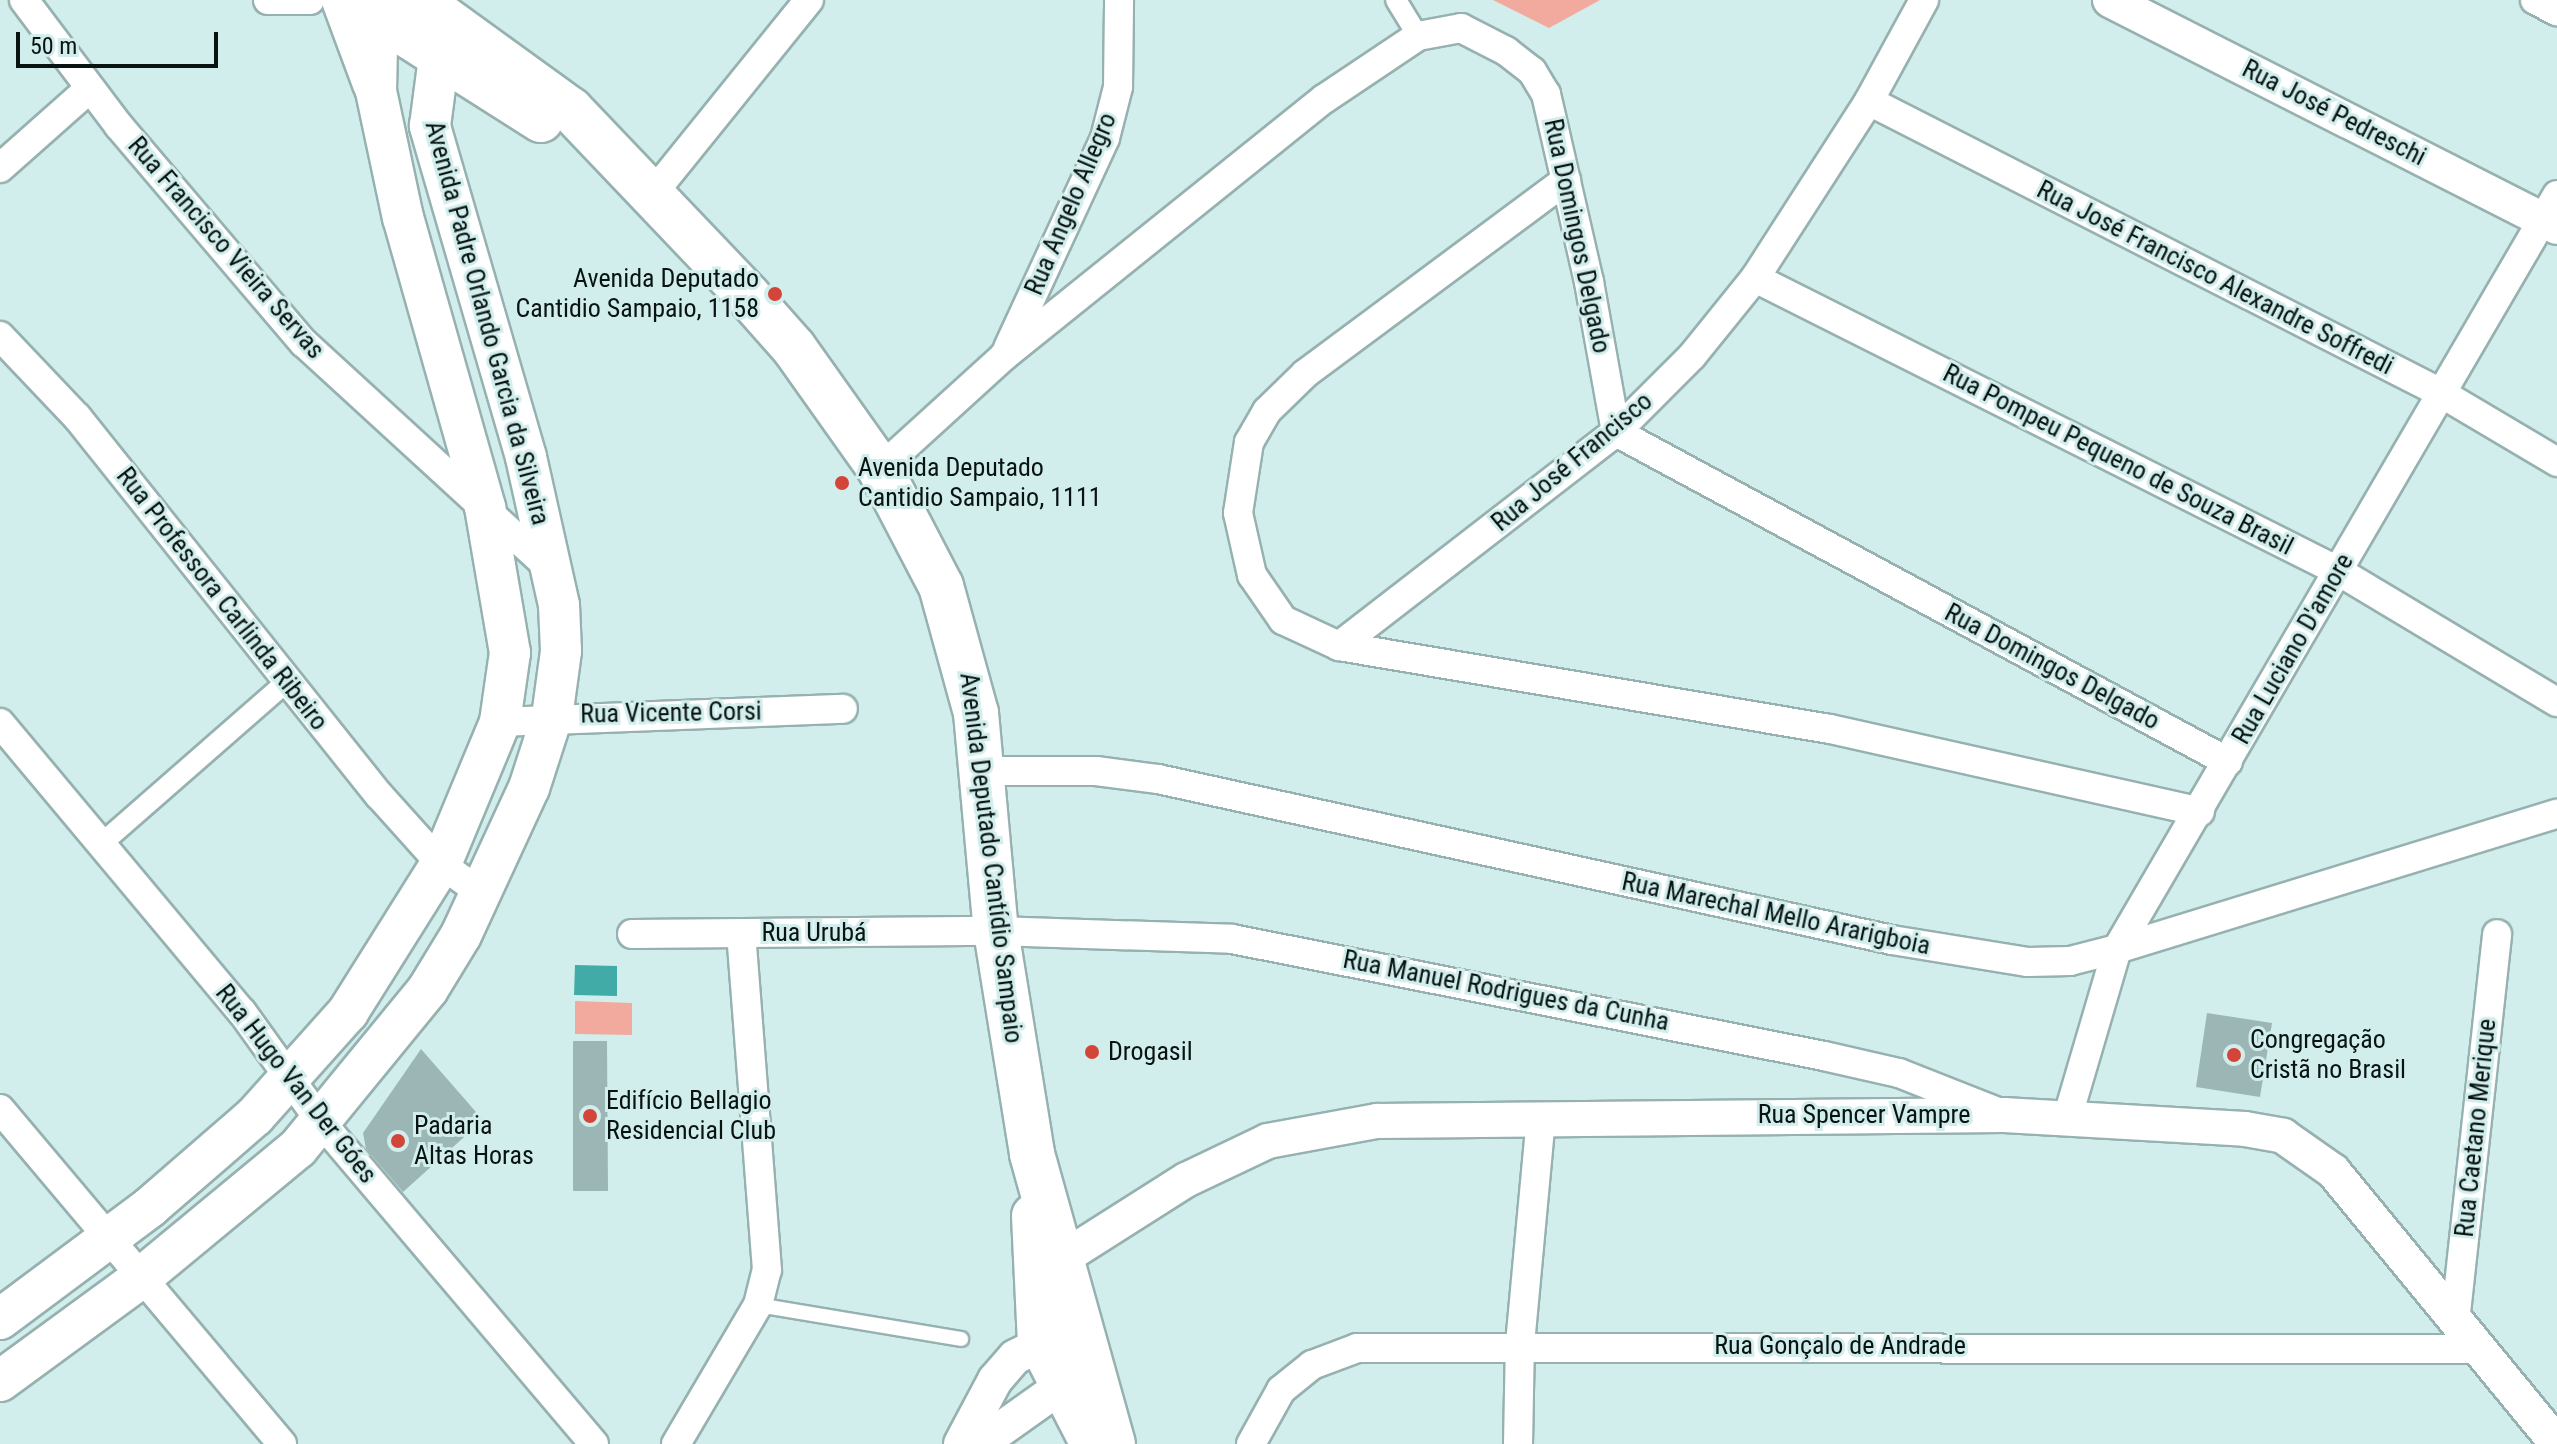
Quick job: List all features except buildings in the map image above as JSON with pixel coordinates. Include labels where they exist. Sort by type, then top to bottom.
[{"type":"main road","points":[[342,0],[376,91]]},
{"type":"main road","name":"Avenida Padre Orlando Garcia da Silveira","points":[[0,1319],[109,1238],[255,1116],[290,1078],[380,967],[441,864],[500,722],[510,653],[485,507],[403,218],[376,91],[375,55],[396,6]]},
{"type":"main road","name":"Avenida Deputado Cantídio Sampaio","points":[[396,6],[453,28],[571,110],[794,348],[880,469],[957,630],[984,771],[996,931],[1032,1154],[1040,1341],[1060,1390],[1093,1444]]},
{"type":"main road","name":"Avenida Padre Orlando Garcia da Silveira","points":[[0,1381],[142,1277],[290,1157],[428,989],[481,893],[529,788],[552,717],[561,651],[555,574],[430,126],[453,28]]},
{"type":"main road","name":"Avenida Deputado Cantídio Sampaio","points":[[1032,1154],[1113,1444]]},
{"type":"street","name":"Rua Francisco Vieira Servas","points":[[24,0],[89,89],[304,343],[485,507]]},
{"type":"street","points":[[268,0],[310,0]]},
{"type":"street","points":[[646,193],[809,0]]},
{"type":"street","name":"Rua Angelo Allegro","points":[[1004,356],[1105,138],[1118,87],[1119,0]]},
{"type":"street","points":[[1396,0],[1418,36]]},
{"type":"street","name":"Rua José Francisco","points":[[1339,646],[1616,432],[1692,356],[1755,278],[1869,101],[1924,0]]},
{"type":"street","name":"Rua José Pedreschi","points":[[2110,0],[2552,214]]},
{"type":"street","points":[[2535,0],[2557,11]]},
{"type":"street","name":"Rua Domingos Delgado","points":[[880,469],[1004,356],[1324,99],[1418,36],[1461,28],[1487,37],[1532,71],[1552,115],[1616,432],[2228,762]]},
{"type":"street","points":[[0,168],[89,89]]},
{"type":"street","name":"Rua José Francisco Alexandre Soffredi","points":[[1869,101],[2441,393],[2557,462]]},
{"type":"street","points":[[1566,180],[1305,374],[1267,411],[1249,442],[1238,513],[1252,575],[1283,620],[1339,646],[1830,729],[2200,812]]},
{"type":"street","name":"Rua Luciano D'amore","points":[[2067,1119],[2117,949],[2200,812],[2441,393],[2552,214]]},
{"type":"street","name":"Rua Pompeu Pequeno de Souza Brasil","points":[[1755,278],[2338,571],[2557,702]]},
{"type":"street","name":"Rua Professora Carlinda Ribeiro","points":[[0,336],[77,417],[285,683],[441,864]]},
{"type":"street","name":"Avenida Padre Orlando Garcia da Silveira","points":[[485,507],[555,574]]},
{"type":"street","points":[[99,846],[285,683]]},
{"type":"street","name":"Rua Vicente Corsi","points":[[500,722],[552,717],[843,709]]},
{"type":"street","name":"Rua Hugo Van Der Góes","points":[[0,723],[290,1078],[321,1122],[594,1444]]},
{"type":"street","name":"Rua Marechal Mello Ararigboia","points":[[984,771],[1096,771],[1158,779],[1984,959],[2070,961],[2557,814]]},
{"type":"street","points":[[441,864],[481,893]]},
{"type":"street","name":"Rua Urubá","points":[[632,934],[996,931]]},
{"type":"street","name":"Rua Manuel Rodrigues da Cunha","points":[[996,931],[1170,934],[1311,952],[1899,1073],[2004,1115]]},
{"type":"street","points":[[676,1444],[758,1305],[767,1270],[741,934]]},
{"type":"street","name":"Rua Caetano Merique","points":[[2464,1335],[2497,934]]},
{"type":"street","points":[[0,1109],[282,1444]]},
{"type":"street","name":"Rua Spencer Vampre","points":[[1063,1258],[1186,1180],[1268,1141],[1377,1121],[1541,1117],[2004,1115],[2283,1136],[2333,1171],[2464,1335],[2557,1444]]},
{"type":"street","points":[[1518,1444],[1520,1344],[1541,1117]]},
{"type":"street","name":"Rua Gonçalo de Andrade","points":[[1251,1444],[1281,1390],[1312,1365],[1357,1348],[2464,1335]]},
{"type":"street","points":[[961,1444],[995,1380],[1040,1341],[1087,1344],[1060,1390],[980,1444]]},
{"type":"lane","points":[[758,1305],[961,1339]]},
{"type":"shaded area","points":[[1493,0],[1600,0],[1549,28]]},
{"type":"shaded area","points":[[575,1001],[632,1003],[632,1035],[575,1034]]},
{"type":"water","points":[[575,965],[617,966],[617,996],[574,995]]},
{"type":"place","name":"Avenida Deputado Cantidio Sampaio, 1158","points":[[775,294]]},
{"type":"place","name":"Avenida Deputado Cantidio Sampaio, 1111","points":[[842,483]]},
{"type":"place","name":"Drogasil","points":[[1092,1052]]},
{"type":"place","name":"Congregação Cristã no Brasil","points":[[2234,1055]]},
{"type":"place","name":"Edifício Bellagio Residencial Club","points":[[590,1116]]},
{"type":"place","name":"Padaria Altas Horas","points":[[398,1141]]}]
